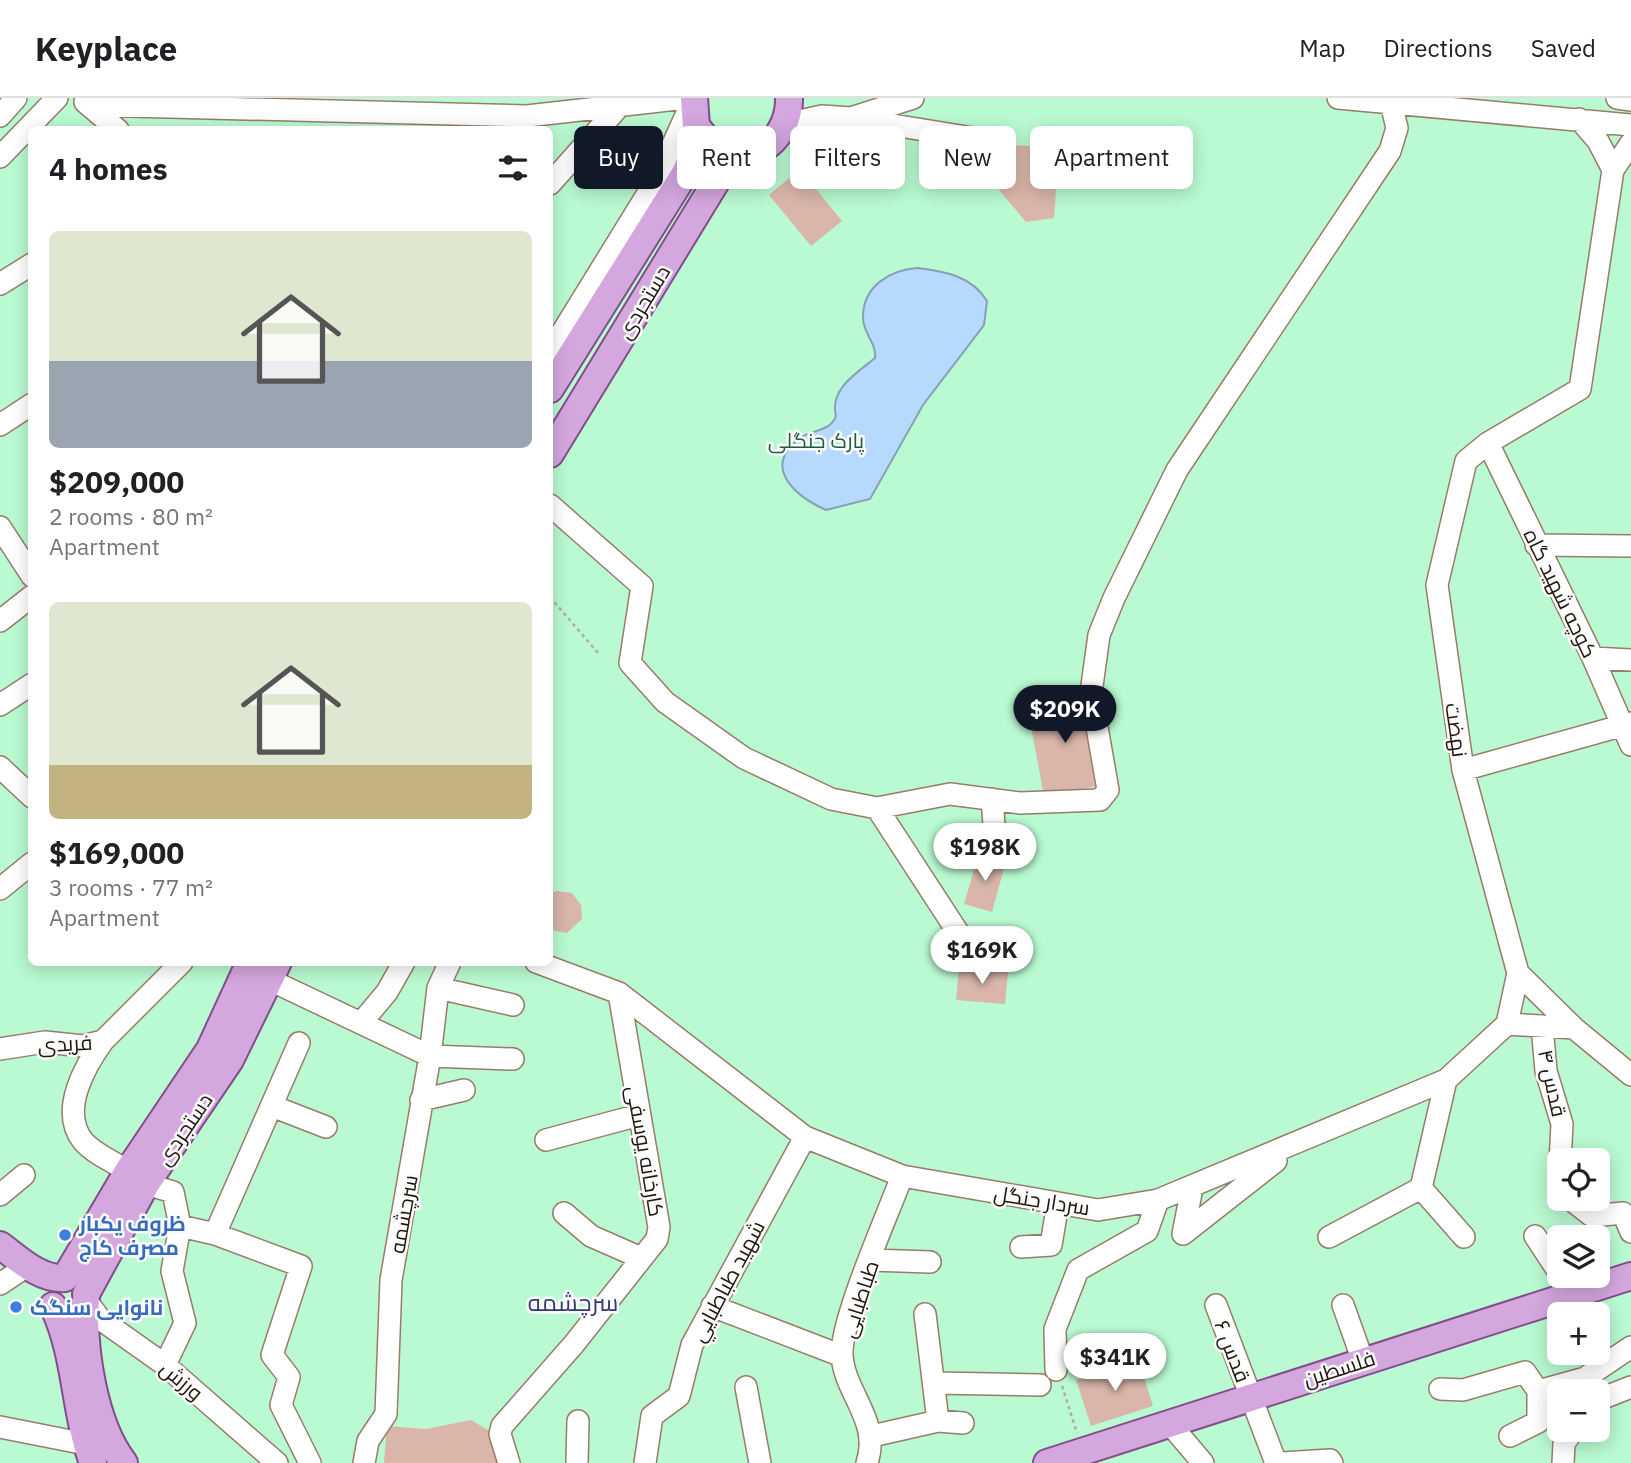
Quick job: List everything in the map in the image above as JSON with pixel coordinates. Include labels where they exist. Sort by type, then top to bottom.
[{"type":"main road","name":"دستجردی","points":[[553,384],[687,170],[694,148],[694,98]]},
{"type":"main road","points":[[776,137],[786,124],[789,98]]},
{"type":"main road","name":"دستجردی","points":[[553,449],[712,189]]},
{"type":"main road","name":"دستجردی","points":[[124,1463],[103,1428],[85,1339],[86,1297],[117,1232],[137,1178],[210,1049],[248,966]]},
{"type":"main road","name":"دستجردی","points":[[57,1295],[137,1178],[230,1060],[274,971]]},
{"type":"main road","points":[[0,1245],[27,1266],[52,1278],[89,1453]]},
{"type":"main road","name":"فلسطین","points":[[1610,1280],[1630,1279]]},
{"type":"main road","points":[[57,1295],[79,1281],[86,1297]]},
{"type":"main road","name":"فلسطین","points":[[1047,1463],[1363,1361],[1567,1288]]},
{"type":"street","points":[[0,116],[16,98]]},
{"type":"street","points":[[30,126],[57,98]]},
{"type":"street","points":[[507,98],[527,116]]},
{"type":"street","points":[[84,102],[328,104],[462,122],[623,102],[686,98]]},
{"type":"street","points":[[553,347],[658,177],[694,98]]},
{"type":"street","points":[[851,118],[913,98]]},
{"type":"street","points":[[1338,98],[1631,125]]},
{"type":"street","points":[[1617,98],[1631,100]]},
{"type":"street","points":[[84,102],[113,126]]},
{"type":"street","points":[[553,181],[623,102]]},
{"type":"street","points":[[1390,151],[1397,128],[1391,103]]},
{"type":"street","points":[[309,126],[328,104]]},
{"type":"street","points":[[553,508],[642,586],[630,663],[665,702],[744,758],[831,799],[877,808],[950,794],[1020,803],[1100,800],[1108,790],[1091,693],[1099,635],[1114,598],[1177,470],[1390,151],[1410,125],[1440,107]]},
{"type":"street","points":[[786,124],[822,116],[919,129]]},
{"type":"street","points":[[1579,119],[1598,141],[1613,170],[1631,143]]},
{"type":"street","points":[[0,157],[28,128]]},
{"type":"street","name":"نهضت","points":[[1507,1024],[1518,973],[1463,770],[1437,585],[1466,461],[1488,443],[1580,389],[1613,170]]},
{"type":"street","points":[[0,284],[28,266]]},
{"type":"street","points":[[0,425],[28,407]]},
{"type":"street","name":"کوچه شهید گاه","points":[[1488,443],[1626,724],[1631,745]]},
{"type":"street","points":[[0,527],[28,570]]},
{"type":"street","points":[[1536,545],[1631,546]]},
{"type":"street","points":[[0,621],[28,599]]},
{"type":"street","points":[[1593,658],[1631,660]]},
{"type":"street","points":[[0,705],[28,687]]},
{"type":"street","points":[[1463,770],[1626,724]]},
{"type":"street","points":[[0,767],[28,793]]},
{"type":"street","points":[[992,799],[996,850]]},
{"type":"street","points":[[877,808],[976,960]]},
{"type":"street","points":[[0,889],[28,866]]},
{"type":"street","name":"فریدی","points":[[0,1049],[45,1042],[83,1046],[103,1041],[179,966]]},
{"type":"street","points":[[362,1023],[387,992],[402,966]]},
{"type":"street","name":"سرچشمه","points":[[364,1463],[368,1441],[386,1414],[391,1280],[405,1211],[439,988],[448,966]]},
{"type":"street","name":"سردار جنگل","points":[[548,966],[619,993],[805,1137],[902,1176],[1098,1210],[1158,1200],[1192,1188],[1446,1080],[1507,1024]]},
{"type":"street","points":[[274,971],[362,1023],[430,1056],[513,1059]]},
{"type":"street","points":[[1518,973],[1574,1028],[1631,1075]]},
{"type":"street","points":[[439,988],[513,1005]]},
{"type":"street","name":"کارخانه یوسفی","points":[[509,1463],[500,1434],[502,1426],[574,1344],[657,1239],[659,1227],[619,993]]},
{"type":"street","points":[[1507,1024],[1574,1028]]},
{"type":"street","name":"قدس ۴","points":[[1542,1026],[1546,1071],[1562,1124],[1561,1148]]},
{"type":"street","points":[[103,1041],[89,1060],[79,1082],[74,1104],[75,1127],[83,1141],[97,1152],[137,1178],[173,1192],[180,1226],[172,1271],[186,1323],[165,1365]]},
{"type":"street","points":[[215,1234],[299,1043]]},
{"type":"street","points":[[1329,1237],[1421,1188],[1446,1080]]},
{"type":"street","points":[[421,1100],[464,1090]]},
{"type":"street","points":[[272,1106],[326,1127]]},
{"type":"street","points":[[547,1140],[639,1115]]},
{"type":"street","name":"شهيد طباطبايي","points":[[645,1463],[652,1416],[679,1396],[692,1345],[805,1137]]},
{"type":"street","points":[[1192,1188],[1183,1234],[1299,1143]]},
{"type":"street","points":[[0,1195],[24,1175]]},
{"type":"street","name":"طباطبایی","points":[[872,1436],[842,1356],[846,1329],[902,1176]]},
{"type":"street","points":[[1421,1188],[1464,1237]]},
{"type":"street","points":[[1056,1370],[1055,1329],[1078,1270],[1147,1231],[1158,1200]]},
{"type":"street","points":[[1021,1247],[1051,1245],[1058,1203]]},
{"type":"street","points":[[1586,1211],[1592,1216],[1623,1213],[1631,1232]]},
{"type":"street","points":[[564,1213],[591,1236],[641,1258]]},
{"type":"street","points":[[180,1226],[215,1234],[301,1266],[272,1355],[289,1377],[281,1405],[310,1463]]},
{"type":"street","points":[[1535,1236],[1547,1254]]},
{"type":"street","points":[[871,1259],[930,1262]]},
{"type":"street","points":[[0,1284],[27,1266]]},
{"type":"street","name":"ورزش","points":[[86,1297],[100,1319],[165,1365],[277,1463]]},
{"type":"street","name":"قدس ۶","points":[[1216,1305],[1276,1463]]},
{"type":"street","points":[[1343,1305],[1363,1361]]},
{"type":"street","points":[[712,1306],[842,1356]]},
{"type":"street","points":[[925,1314],[938,1421]]},
{"type":"street","points":[[1593,1379],[1631,1347]]},
{"type":"street","points":[[1440,1389],[1463,1390],[1525,1372],[1538,1391],[1538,1422],[1510,1436]]},
{"type":"street","points":[[934,1384],[1040,1385]]},
{"type":"street","points":[[746,1387],[761,1463]]},
{"type":"street","points":[[1610,1395],[1631,1387]]},
{"type":"street","points":[[1538,1391],[1547,1390]]},
{"type":"street","points":[[576,1463],[578,1420]]},
{"type":"street","points":[[867,1463],[872,1436],[938,1421],[963,1423]]},
{"type":"street","points":[[1170,1424],[1203,1463]]},
{"type":"street","points":[[0,1427],[89,1453]]},
{"type":"street","points":[[1563,1463],[1565,1442]]},
{"type":"street","points":[[1282,1463],[1330,1460],[1332,1463]]},
{"type":"path","points":[[553,600],[598,653]]},
{"type":"path","points":[[1056,1370],[1091,1451]]},
{"type":"green space","name":"پارک جنگلی","points":[[0,98],[1631,98],[1631,1463],[0,1463]]},
{"type":"water","points":[[917,268],[947,273],[974,286],[987,301],[984,325],[923,405],[870,499],[826,510],[794,489],[783,470],[783,460],[800,438],[830,425],[836,416],[837,398],[846,382],[875,358],[874,347],[863,322],[864,306],[873,288],[888,276]]},
{"type":"building","points":[[1016,145],[1030,146],[1030,189],[1056,189],[1054,218],[1026,222],[998,189],[1016,189]]},
{"type":"building","points":[[790,177],[790,189],[816,189],[842,221],[811,246],[769,195]]},
{"type":"building","points":[[1086,693],[1103,785],[1044,796],[1027,705]]},
{"type":"building","points":[[979,853],[1006,861],[992,912],[964,904]]},
{"type":"building","points":[[553,892],[572,893],[581,905],[582,919],[567,933],[553,931]]},
{"type":"building","points":[[959,968],[1008,972],[1005,1004],[956,1000]]},
{"type":"building","points":[[1138,1359],[1153,1406],[1091,1426],[1076,1380]]},
{"type":"building","points":[[471,1420],[493,1433],[502,1463],[384,1463],[387,1426],[426,1429]]},
{"type":"place","name":"ظروف یکبار مصرف کاج","points":[[65,1235]]},
{"type":"place","name":"نانوایی سنگک","points":[[16,1307]]},
{"type":"district","name":"سرچشمه","points":[[573,1302]]}]
